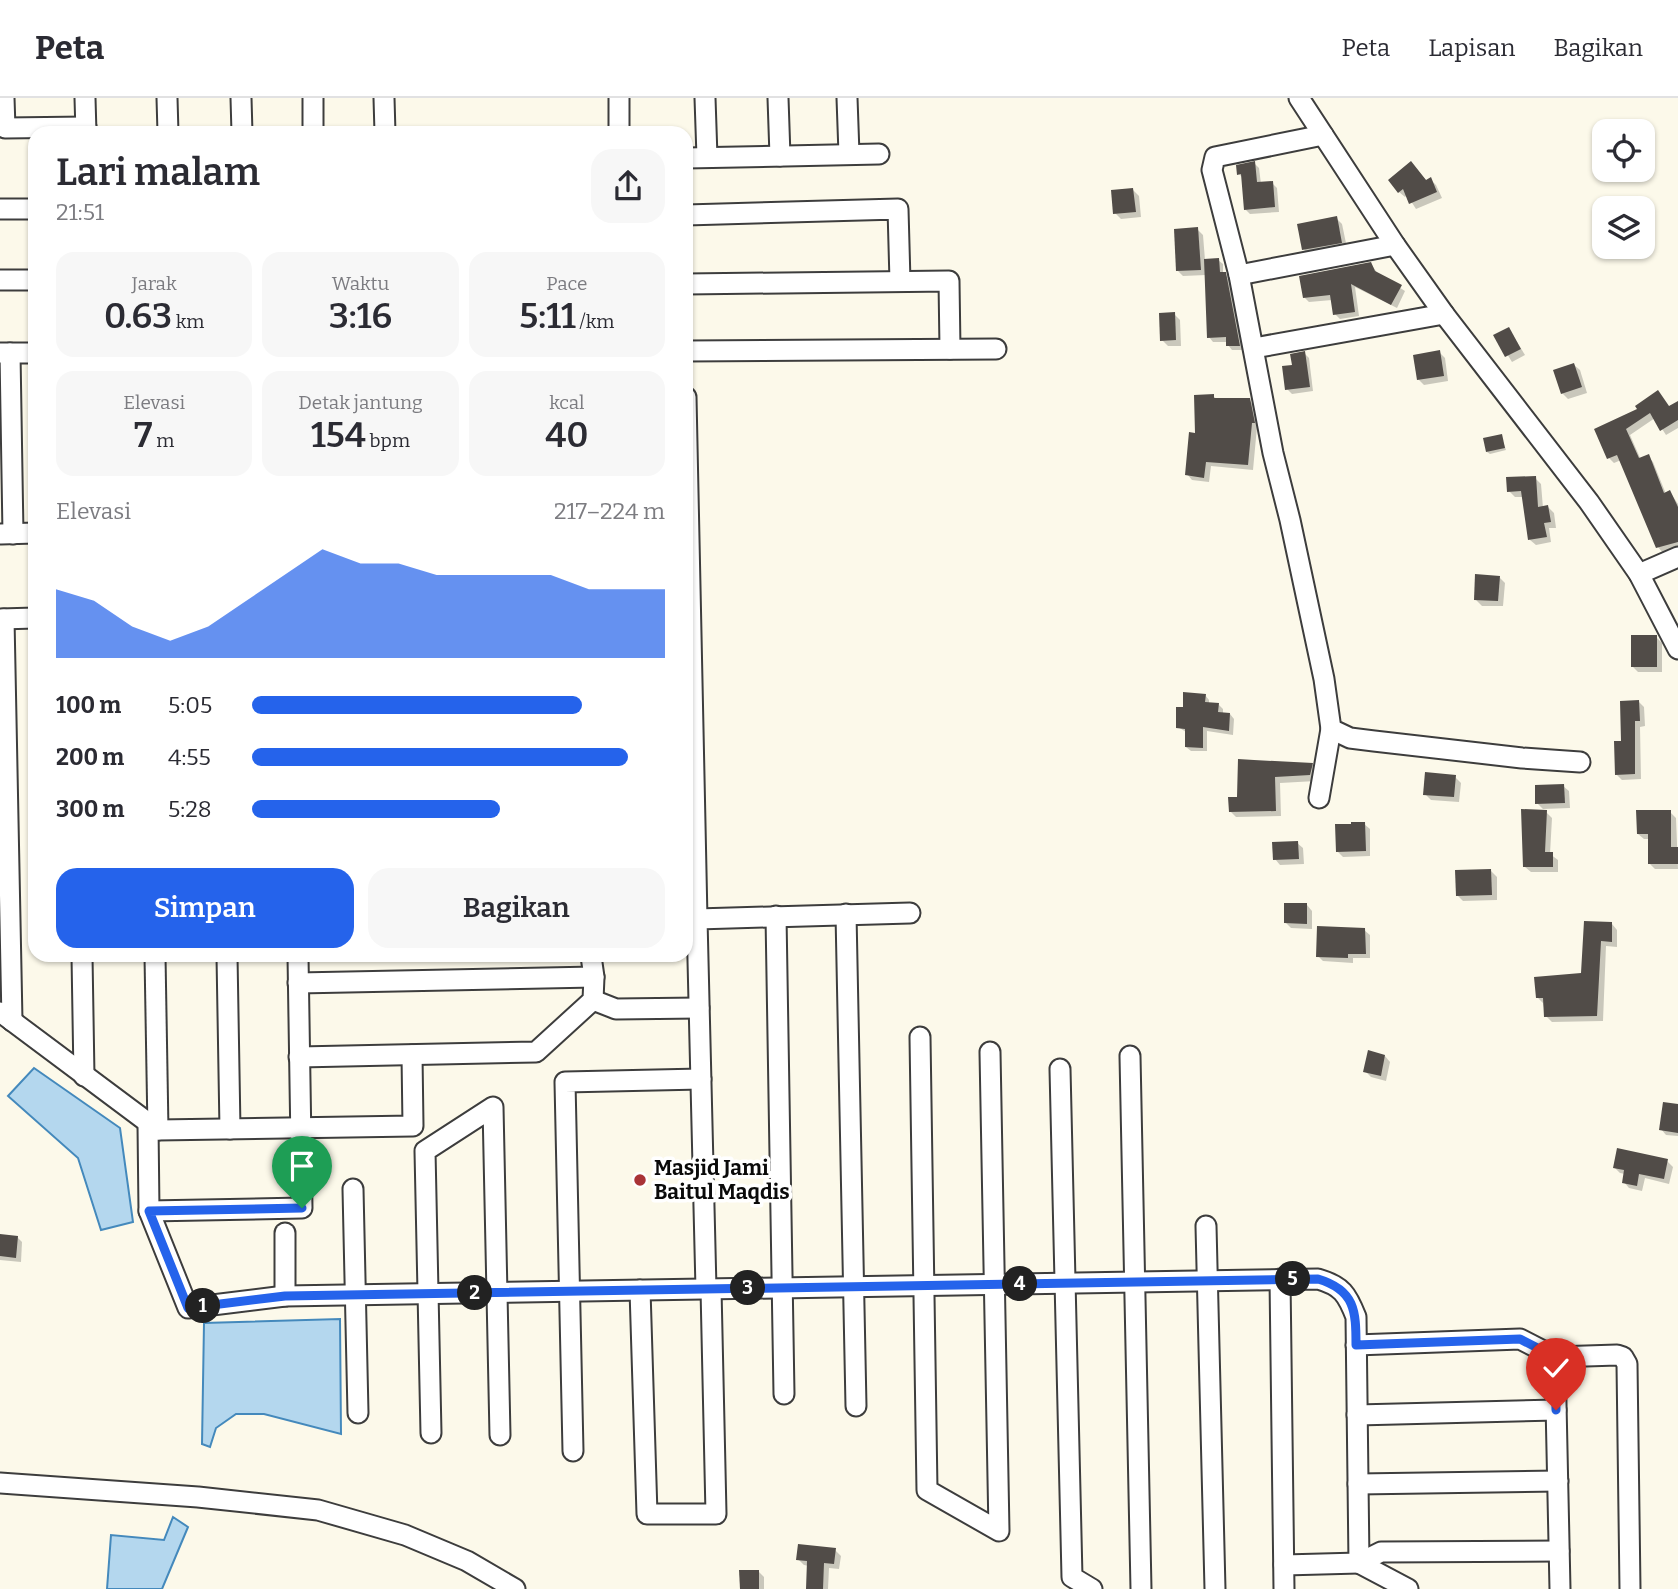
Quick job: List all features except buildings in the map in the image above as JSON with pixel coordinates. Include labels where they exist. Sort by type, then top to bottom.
[{"type":"street","points":[[5,98],[3,128],[28,129]]},
{"type":"street","points":[[85,98],[86,126]]},
{"type":"street","points":[[167,98],[168,126]]},
{"type":"street","points":[[241,98],[242,126]]},
{"type":"street","points":[[313,98],[313,126]]},
{"type":"street","points":[[384,98],[385,126]]},
{"type":"street","points":[[618,98],[619,126]]},
{"type":"street","points":[[705,98],[707,157]]},
{"type":"street","points":[[778,98],[780,156]]},
{"type":"street","points":[[847,98],[849,155]]},
{"type":"street","points":[[1299,98],[1444,314],[1589,502],[1639,574],[1678,649]]},
{"type":"street","points":[[1318,798],[1331,729],[1324,678],[1273,453],[1239,275],[1212,170],[1215,156],[1323,135]]},
{"type":"street","points":[[693,158],[879,154]]},
{"type":"street","points":[[0,209],[28,209]]},
{"type":"street","points":[[693,215],[898,209],[900,281]]},
{"type":"street","points":[[1239,275],[1395,244]]},
{"type":"street","points":[[0,280],[28,280]]},
{"type":"street","points":[[693,284],[949,281],[950,349]]},
{"type":"street","points":[[1254,348],[1444,314]]},
{"type":"street","points":[[693,351],[996,349]]},
{"type":"street","points":[[28,353],[5,353],[6,534],[28,533]]},
{"type":"street","points":[[1639,574],[1678,557]]},
{"type":"street","points":[[28,618],[2,619],[6,1016],[153,1128],[413,1126],[412,1055]]},
{"type":"street","points":[[1331,729],[1350,737],[1374,741],[1580,762]]},
{"type":"street","points":[[640,1290],[647,1514],[716,1514],[699,1007],[693,931],[776,916],[910,913]]},
{"type":"street","points":[[846,914],[856,1406]]},
{"type":"street","points":[[776,916],[784,1394]]},
{"type":"street","points":[[82,962],[84,1076]]},
{"type":"street","points":[[155,962],[149,1211],[188,1308],[285,1296],[355,1294],[1318,1279],[1335,1284],[1348,1297],[1356,1317],[1359,1563]]},
{"type":"street","points":[[227,962],[230,1129]]},
{"type":"street","points":[[149,1211],[302,1208],[298,962]]},
{"type":"street","points":[[299,1057],[536,1052],[593,1000],[592,962]]},
{"type":"street","points":[[298,983],[594,977]]},
{"type":"street","points":[[593,1000],[616,1009],[699,1007]]},
{"type":"street","points":[[920,1037],[927,1490],[999,1531],[990,1052]]},
{"type":"street","points":[[1130,1056],[1141,1589]]},
{"type":"street","points":[[1060,1069],[1072,1577],[1092,1589]]},
{"type":"street","points":[[573,1451],[565,1082],[701,1079]]},
{"type":"street","points":[[431,1433],[425,1152],[493,1107],[500,1435]]},
{"type":"street","points":[[353,1189],[358,1413]]},
{"type":"street","points":[[1206,1226],[1215,1589]]},
{"type":"street","points":[[285,1233],[285,1296]]},
{"type":"street","points":[[1280,1279],[1284,1589]]},
{"type":"street","points":[[1356,1345],[1520,1339],[1555,1357],[1623,1357],[1627,1364],[1630,1589]]},
{"type":"street","points":[[1555,1357],[1560,1589]]},
{"type":"street","points":[[1357,1415],[1556,1410]]},
{"type":"street","points":[[1358,1484],[1558,1480]]},
{"type":"street","points":[[0,1483],[198,1497],[318,1510],[405,1535],[467,1561],[515,1589]]},
{"type":"street","points":[[1284,1565],[1359,1563],[1381,1552],[1559,1551]]},
{"type":"street","points":[[1359,1563],[1408,1589]]},
{"type":"water","points":[[34,1068],[120,1128],[133,1222],[101,1230],[78,1158],[8,1096]]},
{"type":"water","points":[[340,1319],[341,1434],[264,1414],[236,1414],[216,1428],[210,1447],[202,1444],[204,1323]]},
{"type":"water","points":[[173,1517],[188,1527],[162,1589],[107,1589],[111,1535],[164,1540]]},
{"type":"place","name":"Masjid Jami Baitul Maqdis","points":[[640,1180]]},
{"type":"route","points":[[302,1208],[149,1211],[188,1308],[285,1296],[1318,1279],[1335,1284],[1348,1297],[1356,1317],[1356,1345],[1520,1339],[1555,1357],[1556,1410]]}]
